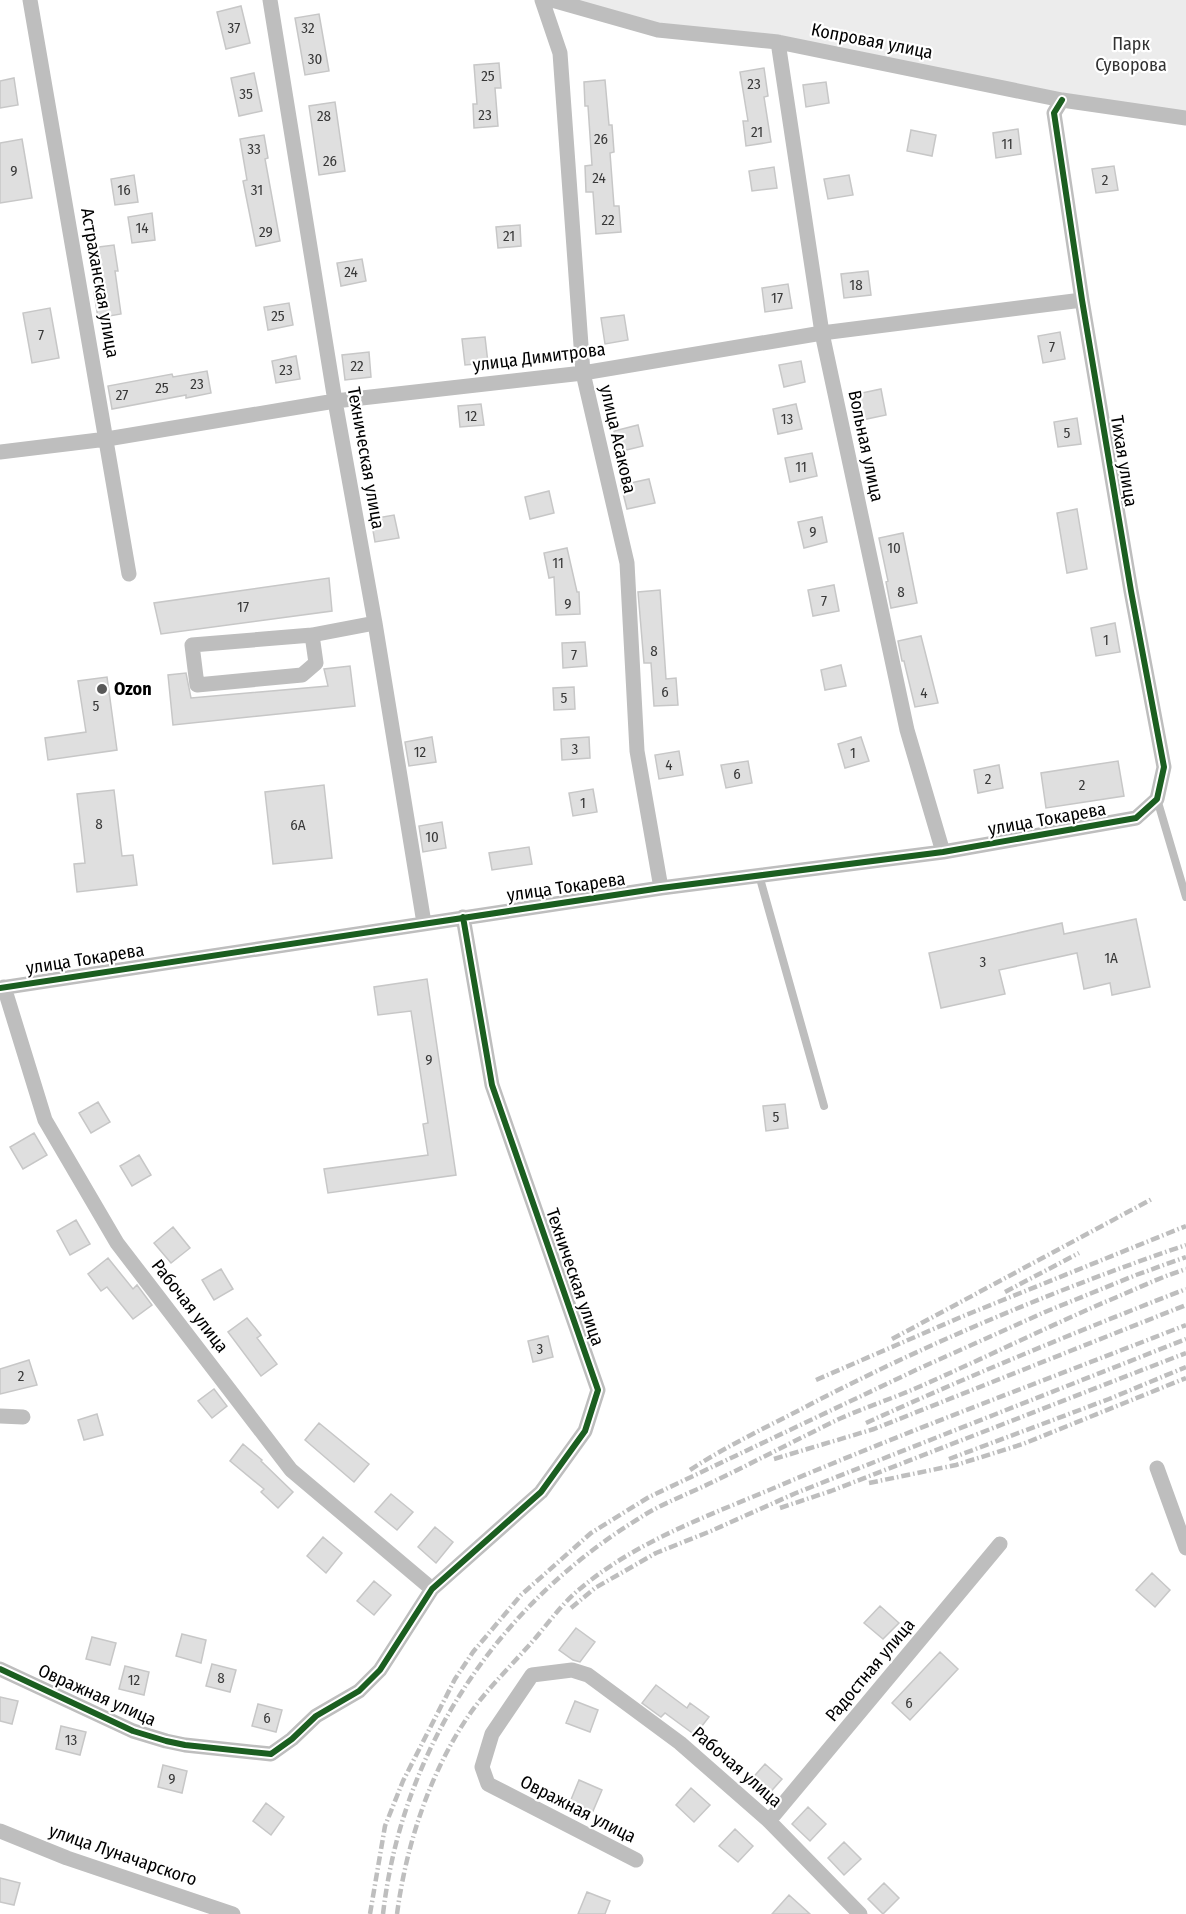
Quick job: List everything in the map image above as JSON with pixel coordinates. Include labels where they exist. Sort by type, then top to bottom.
[{"type":"street","name":"Астраханская улица","points":[[30,0],[129,574]]},
{"type":"street","name":"Техническая улица","points":[[270,0],[424,923]]},
{"type":"street","name":"улица Асакова","points":[[542,0],[560,54],[583,373],[627,563],[637,751],[662,888]]},
{"type":"street","name":"Копровая улица","points":[[552,0],[658,30],[778,42],[1062,100],[1186,118]]},
{"type":"street","name":"Вольная улица","points":[[778,42],[822,333],[906,730],[943,852]]},
{"type":"street","name":"Тихая улица","points":[[1062,100],[1054,112],[1082,300],[1131,591],[1164,767],[1157,799]]},
{"type":"street","name":"улица Димитрова","points":[[0,452],[107,439],[336,401],[583,373],[822,333],[1082,300]]},
{"type":"street","points":[[312,635],[316,663],[302,675],[197,685],[192,645],[312,635],[375,623]]},
{"type":"street","name":"улица Токарева","points":[[2,987],[662,888],[943,852],[1136,818],[1157,799]]},
{"type":"street","name":"Техническая улица","points":[[432,1589],[541,1492],[585,1431],[598,1390],[492,1085],[463,917]]},
{"type":"street","name":"Рабочая улица","points":[[2,987],[45,1120],[117,1243],[291,1470],[432,1589]]},
{"type":"street","points":[[0,1416],[23,1417]]},
{"type":"street","points":[[1156,1468],[1186,1548]]},
{"type":"street","name":"Радостная улица","points":[[769,1821],[1000,1544]]},
{"type":"street","name":"Овражная улица","points":[[0,1669],[133,1731],[166,1741],[271,1754],[292,1739],[316,1716],[359,1691],[380,1670],[432,1589]]},
{"type":"street","name":"Рабочая улица","points":[[572,1670],[588,1675],[680,1743],[769,1821],[860,1914]]},
{"type":"street","name":"Овражная улица","points":[[572,1670],[532,1675],[492,1734],[482,1767],[488,1784],[636,1860]]},
{"type":"street","name":"улица Луначарского","points":[[0,1831],[67,1858],[233,1914]]},
{"type":"lane","points":[[1157,799],[1186,897]]},
{"type":"lane","points":[[759,875],[824,1106]]},
{"type":"green space","name":"Парк Суворова","points":[[552,0],[1186,0],[1186,118],[778,42],[658,30]]},
{"type":"building","points":[[241,6],[250,43],[226,49],[217,12]]},
{"type":"building","points":[[319,14],[329,71],[305,75],[295,18]]},
{"type":"building","points":[[499,63],[501,88],[495,88],[498,126],[474,128],[473,104],[477,104],[474,65]]},
{"type":"building","points":[[764,68],[768,96],[764,97],[771,142],[746,146],[743,121],[748,121],[740,72]]},
{"type":"building","points":[[254,73],[262,111],[239,116],[231,78]]},
{"type":"building","points":[[14,78],[18,105],[0,108],[0,81]]},
{"type":"building","points":[[605,80],[614,152],[610,153],[614,206],[619,206],[621,232],[596,234],[593,192],[586,192],[585,166],[592,165],[584,82]]},
{"type":"building","points":[[826,82],[829,103],[806,107],[803,85]]},
{"type":"building","points":[[335,102],[345,171],[319,175],[309,106]]},
{"type":"building","points":[[1018,129],[1021,154],[996,158],[993,133]]},
{"type":"building","points":[[911,130],[936,135],[932,156],[907,151]]},
{"type":"building","points":[[264,135],[268,158],[265,159],[280,241],[256,246],[243,181],[247,180],[240,139]]},
{"type":"building","points":[[22,139],[32,198],[0,203],[0,143]]},
{"type":"building","points":[[1114,166],[1118,190],[1096,193],[1092,169]]},
{"type":"building","points":[[774,167],[777,188],[752,191],[749,171]]},
{"type":"building","points":[[134,175],[138,202],[115,205],[111,179]]},
{"type":"building","points":[[849,175],[853,195],[828,199],[824,179]]},
{"type":"building","points":[[152,213],[155,240],[132,243],[128,217]]},
{"type":"building","points":[[520,225],[521,246],[498,248],[496,227]]},
{"type":"building","points":[[114,245],[121,314],[98,318],[91,248]]},
{"type":"building","points":[[362,259],[366,281],[341,286],[337,263]]},
{"type":"building","points":[[868,271],[871,295],[844,298],[841,274]]},
{"type":"building","points":[[788,284],[792,308],[765,312],[762,288]]},
{"type":"building","points":[[289,303],[293,325],[268,330],[264,307]]},
{"type":"building","points":[[50,308],[59,358],[32,363],[23,313]]},
{"type":"building","points":[[624,315],[628,340],[605,344],[601,318]]},
{"type":"building","points":[[1060,332],[1065,359],[1043,363],[1038,336]]},
{"type":"building","points":[[485,337],[488,363],[465,365],[462,339]]},
{"type":"building","points":[[369,352],[371,377],[345,380],[342,355]]},
{"type":"building","points":[[296,356],[300,379],[276,383],[272,361]]},
{"type":"building","points":[[801,361],[805,382],[784,387],[779,365]]},
{"type":"building","points":[[207,371],[211,393],[186,398],[186,395],[112,409],[108,386],[172,374],[173,377]]},
{"type":"building","points":[[881,389],[886,415],[862,420],[857,394]]},
{"type":"building","points":[[481,404],[484,425],[460,427],[458,406]]},
{"type":"building","points":[[796,404],[802,429],[778,434],[773,409]]},
{"type":"building","points":[[1077,418],[1081,444],[1058,447],[1054,422]]},
{"type":"building","points":[[638,425],[643,446],[618,452],[614,431]]},
{"type":"building","points":[[812,453],[817,476],[790,482],[785,458]]},
{"type":"building","points":[[649,479],[655,503],[627,509],[621,485]]},
{"type":"building","points":[[549,491],[554,513],[530,519],[525,497]]},
{"type":"building","points":[[1077,509],[1087,569],[1067,573],[1057,513]]},
{"type":"building","points":[[394,515],[399,538],[375,542],[371,519]]},
{"type":"building","points":[[822,517],[827,542],[804,548],[798,522]]},
{"type":"building","points":[[903,533],[917,603],[891,608],[879,538]]},
{"type":"building","points":[[567,548],[577,592],[579,592],[580,614],[556,615],[554,577],[549,578],[544,553]]},
{"type":"building","points":[[329,578],[332,611],[161,634],[154,603]]},
{"type":"building","points":[[834,585],[839,611],[813,616],[808,590]]},
{"type":"building","points":[[660,590],[666,679],[676,678],[678,705],[654,706],[651,663],[644,663],[638,592]]},
{"type":"building","points":[[1115,623],[1120,652],[1096,656],[1091,628]]},
{"type":"building","points":[[921,636],[938,703],[915,707],[898,641]]},
{"type":"building","points":[[585,642],[587,666],[563,668],[562,643]]},
{"type":"building","points":[[841,665],[846,686],[825,690],[821,670]]},
{"type":"building","points":[[350,666],[355,706],[173,725],[168,675],[186,673],[191,698],[328,686],[324,669]]},
{"type":"building","points":[[107,677],[117,750],[48,760],[45,738],[86,732],[78,681]]},
{"type":"building","points":[[574,687],[575,709],[554,710],[553,688]]},
{"type":"building","points":[[432,737],[436,762],[409,766],[405,742]]},
{"type":"building","points":[[589,737],[590,758],[562,760],[561,739]]},
{"type":"building","points":[[861,737],[869,761],[845,768],[838,744]]},
{"type":"building","points":[[679,751],[683,775],[659,779],[655,755]]},
{"type":"building","points":[[748,761],[752,783],[726,788],[721,765]]},
{"type":"building","points":[[1118,761],[1124,796],[1046,808],[1041,773]]},
{"type":"building","points":[[999,765],[1003,788],[978,793],[974,770]]},
{"type":"building","points":[[324,785],[332,858],[273,864],[265,792]]},
{"type":"building","points":[[593,789],[597,812],[573,816],[569,793]]},
{"type":"building","points":[[114,790],[122,856],[133,855],[137,885],[77,892],[74,864],[85,863],[77,794]]},
{"type":"building","points":[[442,822],[446,848],[423,852],[419,826]]},
{"type":"building","points":[[529,847],[532,864],[492,870],[489,853]]},
{"type":"building","points":[[1136,919],[1150,987],[1112,995],[1110,983],[1084,989],[1077,953],[999,970],[1005,994],[941,1008],[929,953],[1062,923],[1064,934]]},
{"type":"building","points":[[427,979],[456,1175],[328,1193],[324,1169],[428,1155],[423,1124],[428,1123],[411,1011],[378,1015],[374,987]]},
{"type":"building","points":[[98,1102],[110,1122],[91,1133],[79,1113]]},
{"type":"building","points":[[785,1104],[788,1128],[766,1131],[763,1106]]},
{"type":"building","points":[[34,1133],[47,1155],[23,1169],[10,1147]]},
{"type":"building","points":[[139,1155],[151,1175],[132,1186],[120,1166]]},
{"type":"building","points":[[76,1220],[90,1244],[70,1255],[57,1231]]},
{"type":"building","points":[[173,1227],[190,1248],[171,1263],[154,1243]]},
{"type":"building","points":[[108,1258],[133,1289],[137,1285],[152,1305],[133,1319],[107,1287],[101,1291],[88,1274]]},
{"type":"building","points":[[221,1269],[233,1289],[214,1300],[202,1280]]},
{"type":"building","points":[[247,1318],[261,1335],[257,1338],[277,1364],[261,1376],[228,1332]]},
{"type":"building","points":[[548,1336],[553,1357],[533,1362],[528,1341]]},
{"type":"building","points":[[29,1360],[37,1385],[0,1394],[0,1369]]},
{"type":"building","points":[[214,1389],[227,1406],[212,1418],[198,1401]]},
{"type":"building","points":[[97,1414],[103,1435],[84,1440],[78,1420]]},
{"type":"building","points":[[319,1423],[369,1464],[354,1482],[305,1440]]},
{"type":"building","points":[[243,1444],[293,1492],[278,1508],[261,1492],[264,1489],[230,1461]]},
{"type":"building","points":[[391,1494],[413,1512],[397,1530],[375,1512]]},
{"type":"building","points":[[435,1527],[453,1542],[436,1563],[418,1547]]},
{"type":"building","points":[[323,1537],[342,1553],[326,1573],[307,1556]]},
{"type":"building","points":[[1152,1573],[1170,1590],[1155,1607],[1136,1590]]},
{"type":"building","points":[[374,1581],[391,1595],[374,1615],[357,1601]]},
{"type":"building","points":[[880,1606],[899,1623],[883,1639],[864,1623]]},
{"type":"building","points":[[576,1628],[595,1642],[580,1662],[559,1650]]},
{"type":"building","points":[[182,1634],[206,1640],[201,1663],[176,1656]]},
{"type":"building","points":[[92,1637],[116,1643],[110,1665],[86,1659]]},
{"type":"building","points":[[940,1652],[958,1669],[910,1720],[892,1703]]},
{"type":"building","points":[[212,1664],[236,1670],[230,1692],[206,1686]]},
{"type":"building","points":[[125,1666],[149,1672],[144,1695],[119,1689]]},
{"type":"building","points":[[656,1685],[687,1708],[690,1703],[709,1717],[695,1735],[665,1713],[661,1717],[642,1703]]},
{"type":"building","points":[[0,1697],[18,1701],[12,1724],[0,1721]]},
{"type":"building","points":[[575,1701],[598,1710],[590,1732],[566,1723]]},
{"type":"building","points":[[258,1704],[282,1710],[276,1732],[252,1726]]},
{"type":"building","points":[[61,1726],[86,1732],[80,1755],[56,1749]]},
{"type":"building","points":[[765,1764],[782,1779],[766,1797],[749,1782]]},
{"type":"building","points":[[163,1765],[187,1771],[182,1793],[158,1787]]},
{"type":"building","points":[[579,1780],[602,1790],[593,1811],[570,1802]]},
{"type":"building","points":[[691,1788],[710,1805],[694,1822],[676,1805]]},
{"type":"building","points":[[266,1803],[284,1817],[271,1835],[253,1821]]},
{"type":"building","points":[[808,1807],[826,1824],[810,1841],[792,1824]]},
{"type":"building","points":[[735,1829],[753,1846],[738,1862],[719,1846]]},
{"type":"building","points":[[844,1842],[861,1859],[844,1875],[828,1858]]},
{"type":"building","points":[[0,1878],[20,1883],[14,1905],[0,1902]]},
{"type":"building","points":[[884,1883],[899,1898],[883,1914],[868,1899]]},
{"type":"building","points":[[587,1892],[610,1901],[605,1914],[578,1914]]},
{"type":"building","points":[[789,1895],[810,1914],[772,1914]]},
{"type":"railway","points":[[892,1339],[1152,1199]]},
{"type":"railway","points":[[816,1380],[961,1317],[1186,1226]]},
{"type":"railway","points":[[690,1470],[809,1405],[947,1338],[1042,1298],[1186,1245]]},
{"type":"railway","points":[[1005,1292],[1079,1253]]},
{"type":"railway","points":[[370,1914],[385,1826],[403,1781],[455,1679],[473,1652],[521,1595],[591,1533],[649,1497],[918,1369],[1045,1312],[1186,1257]]},
{"type":"railway","points":[[383,1914],[394,1853],[411,1795],[435,1739],[465,1687],[500,1639],[541,1594],[587,1554],[657,1508],[839,1419],[921,1386],[1105,1302],[1186,1269]]},
{"type":"railway","points":[[866,1423],[1025,1354],[1186,1289]]},
{"type":"railway","points":[[774,1459],[874,1429],[1186,1305]]},
{"type":"railway","points":[[397,1914],[406,1863],[421,1812],[453,1740],[482,1698],[561,1607],[603,1571],[651,1542],[729,1507],[882,1443],[1186,1325]]},
{"type":"railway","points":[[571,1608],[595,1588],[656,1553],[796,1493],[1186,1339]]},
{"type":"railway","points":[[780,1508],[831,1491],[1186,1353]]},
{"type":"railway","points":[[949,1459],[1109,1399],[1186,1367]]},
{"type":"railway","points":[[869,1483],[956,1465],[1023,1444],[1186,1378]]},
{"type":"cycle path","points":[[0,988],[661,888],[943,852],[1136,818],[1157,799],[1164,767],[1131,591],[1082,300],[1054,113],[1062,100]]},
{"type":"cycle path","points":[[0,1669],[133,1731],[185,1745],[271,1754],[292,1739],[316,1716],[359,1691],[380,1670],[432,1589],[541,1492],[585,1431],[598,1390],[492,1085],[463,917]]},
{"type":"place","name":"Ozon","points":[[102,689]]}]
